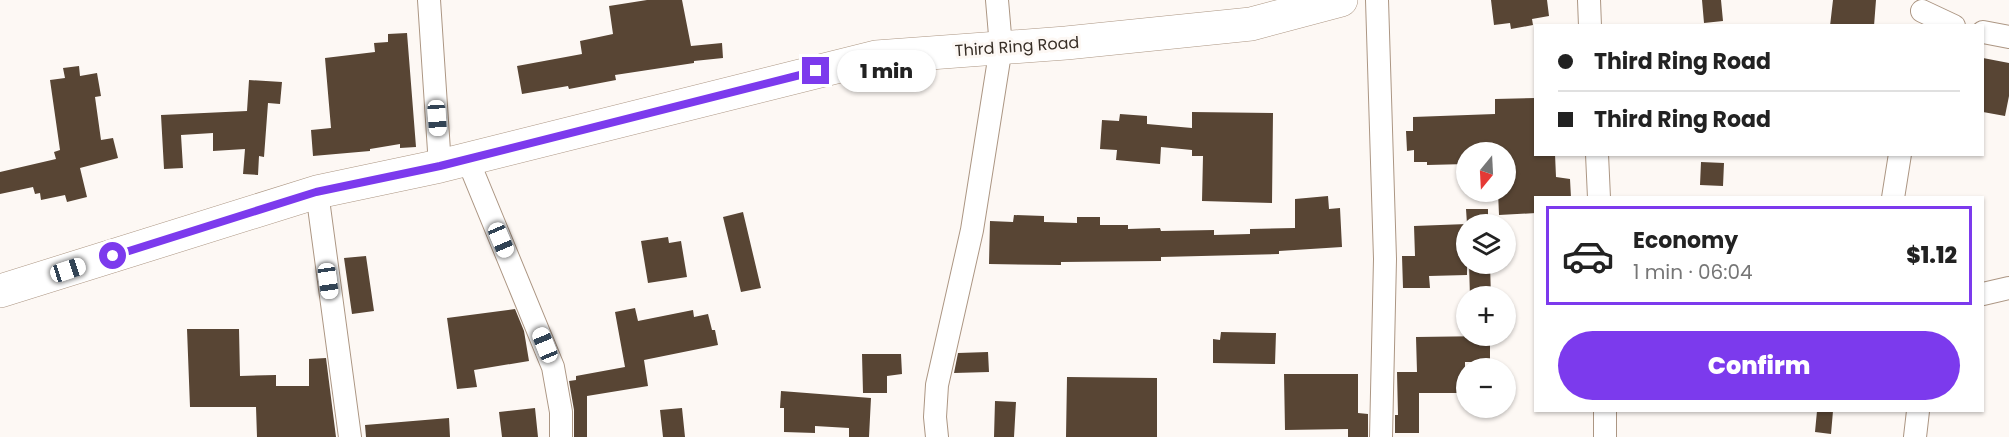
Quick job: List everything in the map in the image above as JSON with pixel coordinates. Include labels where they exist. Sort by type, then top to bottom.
[{"type":"street","points":[[429,0],[453,162],[554,367],[561,412],[561,437]]},
{"type":"street","points":[[937,437],[935,417],[938,385],[972,230],[1000,47],[997,0]]},
{"type":"street","name":"Third Ring Road","points":[[0,291],[316,192],[453,162],[876,57],[1066,44],[1251,24],[1341,0]]},
{"type":"street","points":[[1377,0],[1385,259],[1381,437]]},
{"type":"street","points":[[1589,0],[1590,24]]},
{"type":"street","points":[[1921,12],[1949,24]]},
{"type":"street","points":[[1984,33],[2009,37]]},
{"type":"street","points":[[1597,156],[1599,196]]},
{"type":"street","points":[[1893,196],[1900,156]]},
{"type":"street","points":[[316,192],[350,437]]},
{"type":"street","points":[[1984,294],[2009,288]]},
{"type":"street","points":[[1605,412],[1605,437]]},
{"type":"street","points":[[1915,437],[1918,412]]},
{"type":"building","points":[[647,0],[682,0],[691,46],[722,43],[723,58],[615,75],[616,80],[569,89],[568,86],[522,94],[517,66],[582,54],[580,41],[613,34],[609,6]]},
{"type":"building","points":[[1491,0],[1547,0],[1549,16],[1532,19],[1533,25],[1511,29],[1510,23],[1494,25]]},
{"type":"building","points":[[1702,0],[1721,0],[1723,21],[1704,23]]},
{"type":"building","points":[[1833,0],[1876,0],[1874,24],[1830,24]]},
{"type":"building","points":[[407,33],[416,147],[400,148],[400,144],[370,149],[370,151],[313,156],[311,130],[331,128],[325,58],[375,52],[374,43],[388,42],[388,34]]},
{"type":"building","points":[[1984,58],[2009,63],[2009,96],[2005,116],[1984,112]]},
{"type":"building","points":[[79,66],[80,76],[97,73],[101,96],[95,97],[101,140],[113,138],[118,158],[80,168],[87,197],[67,202],[65,195],[41,200],[40,193],[35,194],[33,187],[0,194],[0,172],[56,159],[54,152],[60,150],[50,80],[65,78],[63,68]]},
{"type":"building","points":[[249,80],[282,82],[280,104],[268,103],[264,157],[259,156],[258,175],[243,174],[245,149],[213,151],[213,133],[181,135],[183,168],[164,169],[161,115],[247,111]]},
{"type":"building","points":[[1534,98],[1534,156],[1555,156],[1556,177],[1570,179],[1571,196],[1534,196],[1534,213],[1499,214],[1498,202],[1516,202],[1516,142],[1456,142],[1456,164],[1427,165],[1427,162],[1414,162],[1414,150],[1407,151],[1406,131],[1413,131],[1413,117],[1495,114],[1495,99]]},
{"type":"building","points":[[1192,112],[1273,113],[1272,203],[1202,201],[1203,156],[1192,156],[1192,150],[1161,147],[1160,164],[1116,160],[1117,150],[1100,149],[1102,120],[1119,121],[1120,114],[1147,116],[1147,124],[1192,128]]},
{"type":"building","points":[[1701,162],[1724,163],[1723,186],[1700,185]]},
{"type":"building","points":[[1328,196],[1329,209],[1340,208],[1342,247],[1279,251],[1279,254],[1161,257],[1161,261],[1061,262],[1061,265],[989,264],[990,221],[1013,222],[1014,215],[1044,216],[1044,222],[1077,223],[1077,217],[1100,217],[1100,225],[1128,225],[1128,229],[1214,230],[1214,235],[1250,234],[1250,229],[1295,228],[1295,199]]},
{"type":"building","points":[[1466,209],[1488,209],[1488,214],[1466,214]]},
{"type":"building","points":[[743,212],[761,288],[741,292],[723,217]]},
{"type":"building","points":[[1456,224],[1456,274],[1467,275],[1429,276],[1430,288],[1403,288],[1402,256],[1415,256],[1414,226]]},
{"type":"building","points":[[668,237],[669,243],[681,241],[687,277],[648,283],[641,241]]},
{"type":"building","points":[[366,256],[374,311],[352,314],[344,258]]},
{"type":"building","points":[[1469,274],[1490,274],[1491,286],[1470,286]]},
{"type":"building","points":[[635,308],[638,321],[693,310],[694,317],[708,314],[718,345],[644,360],[648,386],[587,396],[587,437],[574,437],[574,410],[569,381],[576,380],[576,376],[625,367],[615,312]]},
{"type":"building","points":[[515,309],[524,331],[529,361],[474,370],[477,387],[457,389],[447,318]]},
{"type":"building","points":[[187,329],[239,329],[240,376],[276,375],[276,386],[309,386],[309,359],[326,358],[336,437],[257,437],[256,407],[190,407]]},
{"type":"building","points":[[1221,332],[1276,333],[1275,364],[1213,363],[1213,339],[1220,340]]},
{"type":"building","points":[[1456,336],[1456,346],[1490,346],[1490,358],[1456,358],[1456,393],[1419,393],[1419,433],[1395,433],[1395,415],[1398,415],[1397,372],[1417,372],[1416,337]]},
{"type":"building","points":[[988,352],[989,372],[954,373],[958,353]]},
{"type":"building","points":[[862,354],[901,354],[902,374],[887,376],[887,393],[863,393]]},
{"type":"building","points":[[1284,374],[1358,374],[1358,413],[1368,414],[1368,437],[1348,437],[1348,429],[1285,430]]},
{"type":"building","points":[[1067,377],[1157,378],[1157,437],[1066,437]]},
{"type":"building","points":[[781,391],[871,398],[869,437],[849,437],[849,428],[815,426],[815,433],[784,432],[784,408],[780,408]]},
{"type":"building","points":[[995,401],[1016,402],[1014,437],[994,437]]},
{"type":"building","points":[[535,408],[538,437],[502,437],[499,412]]},
{"type":"building","points":[[682,408],[685,437],[663,437],[660,410]]},
{"type":"building","points":[[1817,412],[1833,412],[1831,434],[1815,432]]},
{"type":"building","points":[[449,418],[450,437],[366,437],[365,425]]},
{"type":"route","points":[[113,256],[316,192],[440,166],[816,71]]}]
